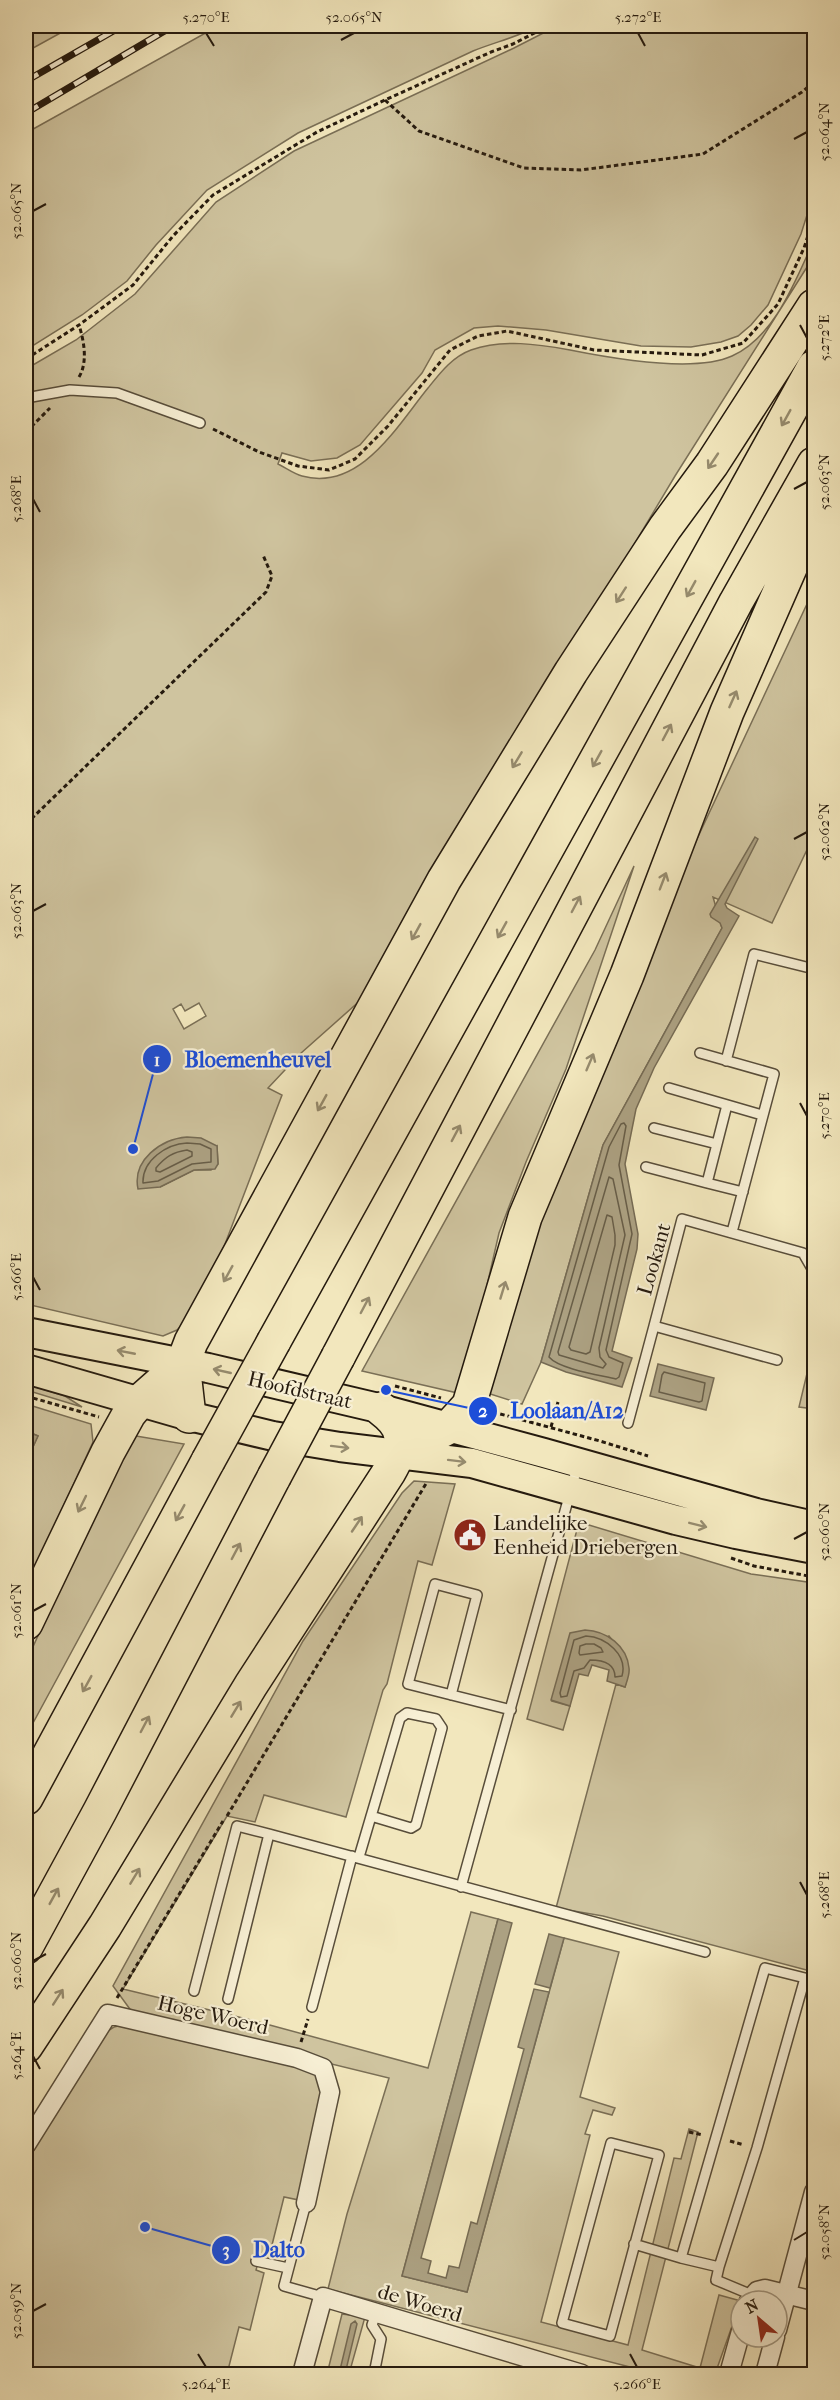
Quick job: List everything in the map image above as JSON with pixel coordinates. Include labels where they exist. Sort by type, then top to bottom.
[{"type":"highway","points":[[189,1416],[183,1363],[191,1342],[444,880],[577,662],[665,528],[712,464],[814,306]]},
{"type":"highway","points":[[26,1798],[274,1341],[814,367]]},
{"type":"highway","points":[[26,1947],[100,1811],[735,602],[814,464]]},
{"type":"highway","points":[[399,1454],[463,1422],[525,1217],[627,975],[727,712],[791,566],[814,520]]},
{"type":"highway","points":[[26,1623],[108,1452],[129,1414],[139,1402],[183,1363]]},
{"type":"highway","points":[[26,2046],[105,1926],[251,1685],[371,1502],[399,1454],[402,1435],[399,1426],[381,1409]]},
{"type":"main road","name":"Hoofdstraat","points":[[26,1332],[183,1363],[381,1409],[463,1422],[574,1476],[707,1527],[814,1549]]},
{"type":"main road","name":"Hoofdstraat","points":[[26,1369],[189,1416],[273,1436],[340,1447],[574,1476],[814,1526]]},
{"type":"street","points":[[26,2145],[108,2014]]},
{"type":"street","name":"Hoge Woerd","points":[[108,2014],[297,2058],[323,2068],[330,2092],[306,2203]]},
{"type":"street","points":[[787,2289],[814,2192]]},
{"type":"street","points":[[789,2295],[814,2301]]},
{"type":"street","points":[[302,2374],[323,2297]]},
{"type":"street","name":"de Woerd","points":[[323,2297],[582,2374]]},
{"type":"street","points":[[729,2374],[736,2349]]},
{"type":"street","points":[[765,2374],[772,2349]]},
{"type":"lane","points":[[26,398],[69,390],[117,393],[200,423]]},
{"type":"lane","points":[[726,1061],[754,954],[814,969]]},
{"type":"lane","points":[[700,1053],[774,1074],[732,1232]]},
{"type":"lane","points":[[669,1088],[762,1115]]},
{"type":"lane","points":[[707,1183],[727,1105]]},
{"type":"lane","points":[[654,1128],[717,1144]]},
{"type":"lane","points":[[645,1167],[743,1192]]},
{"type":"lane","name":"Lookant","points":[[777,1360],[654,1326],[682,1219],[803,1253],[814,1272]]},
{"type":"lane","points":[[628,1423],[654,1326]]},
{"type":"lane","points":[[461,1887],[574,1476]]},
{"type":"lane","points":[[451,1695],[477,1595],[435,1584],[408,1684],[451,1695],[511,1710]]},
{"type":"lane","points":[[312,2007],[356,1856],[371,1816],[400,1718],[407,1713],[436,1719],[442,1728],[416,1825],[411,1828],[371,1816]]},
{"type":"lane","points":[[194,1991],[237,1827],[356,1856],[461,1887],[705,1952]]},
{"type":"lane","points":[[228,1999],[268,1834]]},
{"type":"lane","points":[[681,2258],[765,1968],[805,1978],[757,2148],[716,2280],[734,2289]]},
{"type":"lane","points":[[611,2143],[659,2155],[634,2244],[610,2336],[562,2324],[611,2143]]},
{"type":"lane","points":[[306,2203],[284,2286],[323,2297]]},
{"type":"lane","points":[[634,2244],[719,2267]]},
{"type":"lane","points":[[256,2261],[288,2268]]},
{"type":"lane","points":[[374,2374],[381,2339],[372,2325],[376,2313]]},
{"type":"path","points":[[26,359],[79,325],[133,285],[174,236],[213,195],[317,132],[548,26]]},
{"type":"path","points":[[385,99],[419,131],[524,168],[581,170],[703,154],[802,93],[814,82]]},
{"type":"path","points":[[200,423],[259,452],[298,466],[329,470],[355,459],[388,426],[450,350],[478,336],[507,331],[594,350],[702,355],[742,343],[778,304],[804,249],[814,217]]},
{"type":"path","points":[[26,432],[69,390],[82,371],[84,350],[79,325]]},
{"type":"path","points":[[26,824],[266,592],[272,576],[263,555]]},
{"type":"path","points":[[551,1428],[558,1402]]},
{"type":"path","points":[[108,2014],[433,1473]]},
{"type":"shaded area","points":[[26,26],[73,26],[26,52]]},
{"type":"shaded area","points":[[218,26],[538,26],[473,51],[298,133],[207,190],[156,245],[127,281],[82,315],[26,350],[26,133]]},
{"type":"shaded area","points":[[557,26],[814,26],[814,193],[801,234],[768,305],[738,336],[721,342],[691,347],[641,346],[546,330],[498,326],[474,328],[435,350],[422,373],[360,445],[337,458],[311,461],[282,453],[278,464],[302,476],[323,478],[342,474],[359,465],[390,437],[447,366],[464,353],[483,347],[533,344],[607,357],[675,364],[716,361],[732,356],[747,347],[772,321],[791,289],[814,240],[814,256],[675,476],[363,998],[300,1054],[268,1088],[282,1095],[225,1244],[202,1297],[189,1318],[177,1330],[163,1336],[26,1304],[26,369],[76,340],[135,294],[216,202],[294,151]],"holes":[[[199,1003],[206,1016],[184,1029],[173,1009],[181,1004],[185,1011]],[[217,1146],[218,1164],[211,1170],[194,1170],[160,1187]]]},
{"type":"shaded area","points":[[814,589],[814,835],[772,923],[713,897],[722,928],[603,1145],[541,1362],[522,1404],[484,1392],[516,1270],[660,918]]},
{"type":"shaded area","points":[[634,866],[566,1069],[526,1162],[499,1233],[462,1394],[362,1371],[595,950]]},
{"type":"shaded area","points":[[814,1344],[814,1409],[799,1407]]},
{"type":"shaded area","points":[[26,1384],[65,1396],[82,1407],[26,1390]]},
{"type":"shaded area","points":[[26,1404],[91,1424],[93,1442],[26,1587],[26,1462],[38,1436],[26,1431]]},
{"type":"shaded area","points":[[130,1435],[184,1444],[26,1736],[26,1662]]},
{"type":"shaded area","points":[[414,1481],[455,1484],[432,1565],[418,1561],[387,1684],[383,1690],[346,1817],[264,1795],[255,1822],[227,1816],[123,1989],[255,2021],[428,2068],[471,1912],[498,1919],[402,2276],[467,2292],[564,1938],[619,1952],[580,2097],[615,2108],[612,2115],[593,2110],[585,2134],[590,2135],[541,2322],[628,2345],[674,2158],[681,2159],[689,2129],[698,2132],[642,2350],[700,2368],[719,2295],[729,2298],[729,2335],[715,2374],[657,2374],[328,2289],[347,2214],[389,2078],[135,2016],[113,1986],[303,1641],[402,1493]]},
{"type":"shaded area","points":[[579,1522],[751,1574],[814,1583],[814,1972],[603,1916],[556,1908],[616,1684],[625,1687],[628,1670],[626,1659],[609,1636],[552,1701],[570,1706],[563,1730],[527,1719]]},
{"type":"shaded area","points":[[126,2024],[312,2071],[318,2077],[323,2095],[299,2200],[284,2197],[269,2257],[260,2255],[256,2270],[264,2273],[250,2330],[239,2327],[227,2374],[26,2374],[26,2152],[106,2032]]},
{"type":"shaded area","points":[[342,2314],[365,2317],[349,2374],[327,2374]]},
{"type":"water","points":[[755,837],[758,839],[725,904],[739,916],[654,1068],[636,1109],[625,1164],[638,1234],[637,1249],[612,1351],[632,1358],[622,1387],[566,1372],[541,1362],[603,1145],[722,928],[710,914]]},
{"type":"water","points":[[187,1137],[201,1138],[217,1146],[218,1164],[215,1169],[194,1170],[160,1187],[138,1189],[139,1169],[150,1153],[168,1142]]},
{"type":"water","points":[[658,1364],[714,1378],[706,1410],[650,1396]]},
{"type":"water","points":[[26,1431],[38,1436],[26,1462]]},
{"type":"water","points":[[585,1630],[601,1633],[620,1647],[629,1668],[625,1687],[607,1681],[609,1670],[592,1665],[588,1676],[579,1674],[570,1706],[551,1700],[570,1633]]},
{"type":"water","points":[[498,1919],[512,1923],[421,2258],[431,2261],[428,2273],[446,2278],[449,2266],[459,2268],[471,2222],[477,2224],[524,2049],[518,2047],[534,1989],[549,1992],[467,2292],[402,2276]]},
{"type":"water","points":[[549,1934],[564,1938],[550,1988],[535,1984]]},
{"type":"water","points":[[355,2321],[357,2324],[345,2374],[339,2374],[351,2324]]},
{"type":"railway","points":[[26,81],[122,26]]},
{"type":"railway","points":[[26,113],[173,26]]},
{"type":"place","name":"Bloemenheuvel","points":[[133,1149]]},
{"type":"place","name":"Loolaan/A12","points":[[386,1390]]},
{"type":"place","name":"Landelijke Eenheid Driebergen","points":[[470,1535]]},
{"type":"place","name":"Dalto","points":[[145,2227]]}]
